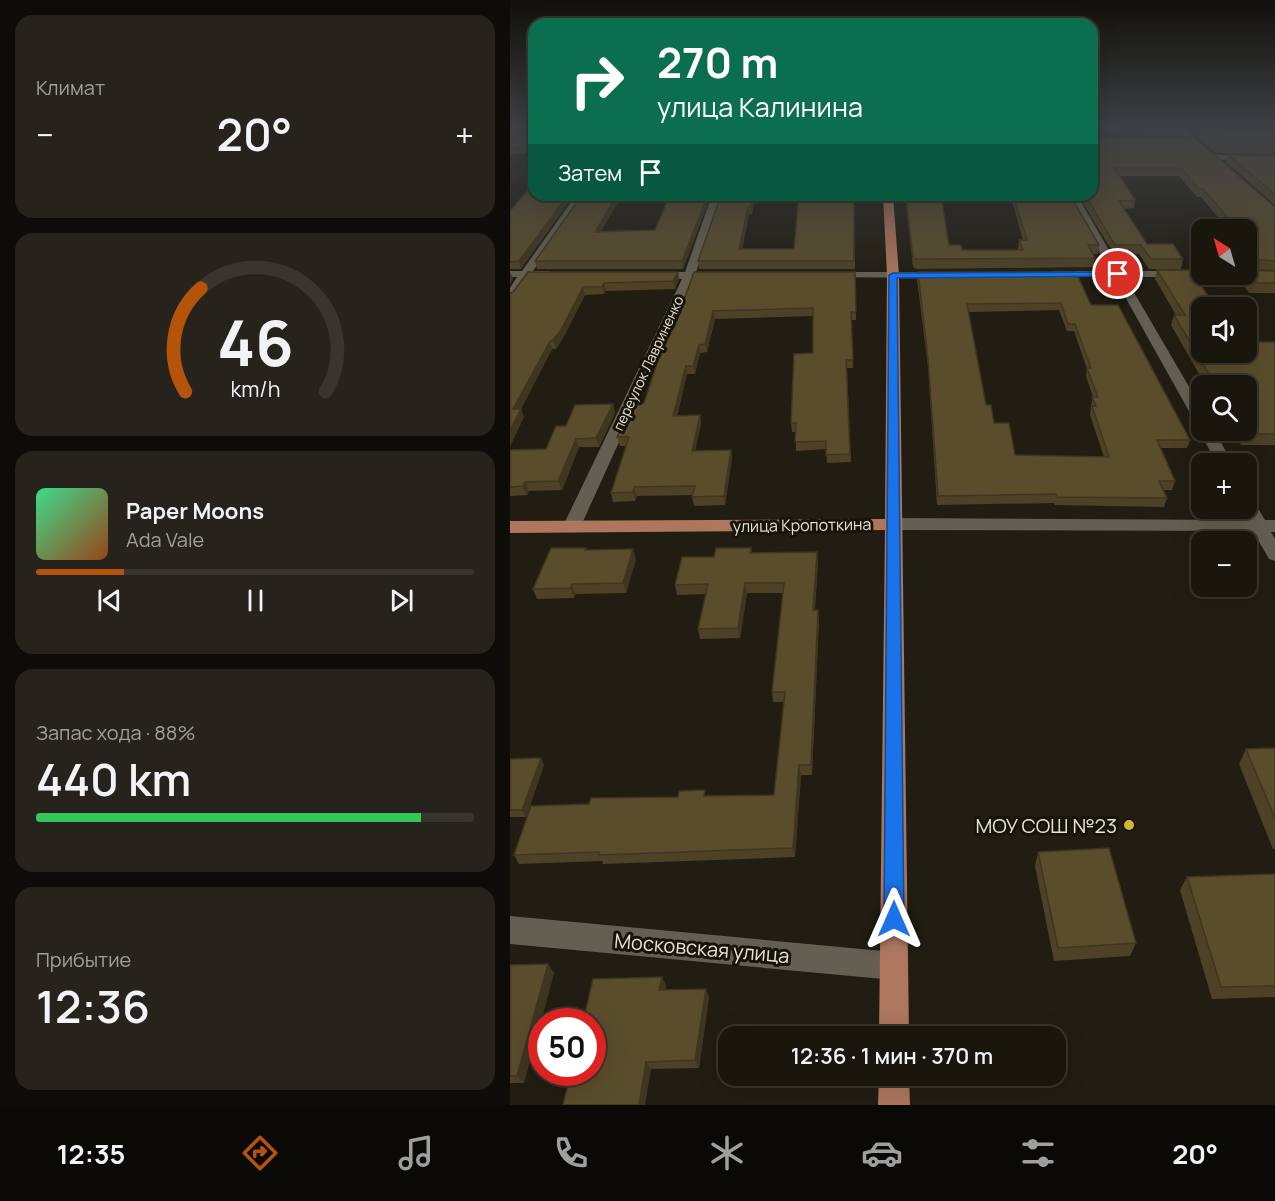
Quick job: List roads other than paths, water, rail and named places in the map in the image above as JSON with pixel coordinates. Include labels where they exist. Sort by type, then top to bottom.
[{"type":"main road","points":[[888,201],[893,275],[894,1026]]},
{"type":"main road","name":"улица Кропоткина","points":[[510,527],[893,524]]},
{"type":"main road","points":[[894,1086],[894,1105]]},
{"type":"street","points":[[510,296],[576,201]]},
{"type":"street","name":"переулок Лавриненко","points":[[571,528],[689,276],[715,201]]},
{"type":"street","points":[[1075,201],[1191,403]]},
{"type":"street","points":[[510,274],[561,274]]},
{"type":"street","points":[[1035,274],[1191,274]]},
{"type":"street","points":[[642,275],[725,276]]},
{"type":"street","points":[[821,276],[952,275]]},
{"type":"street","points":[[1257,275],[1275,275]]},
{"type":"street","points":[[1257,515],[1267,526],[1275,555]]},
{"type":"street","name":"улица Кропоткина","points":[[893,524],[1267,526]]},
{"type":"street","name":"Московская улица","points":[[510,930],[894,966]]},
{"type":"place","name":"МОУ СОШ №23","points":[[1129,825]]}]
